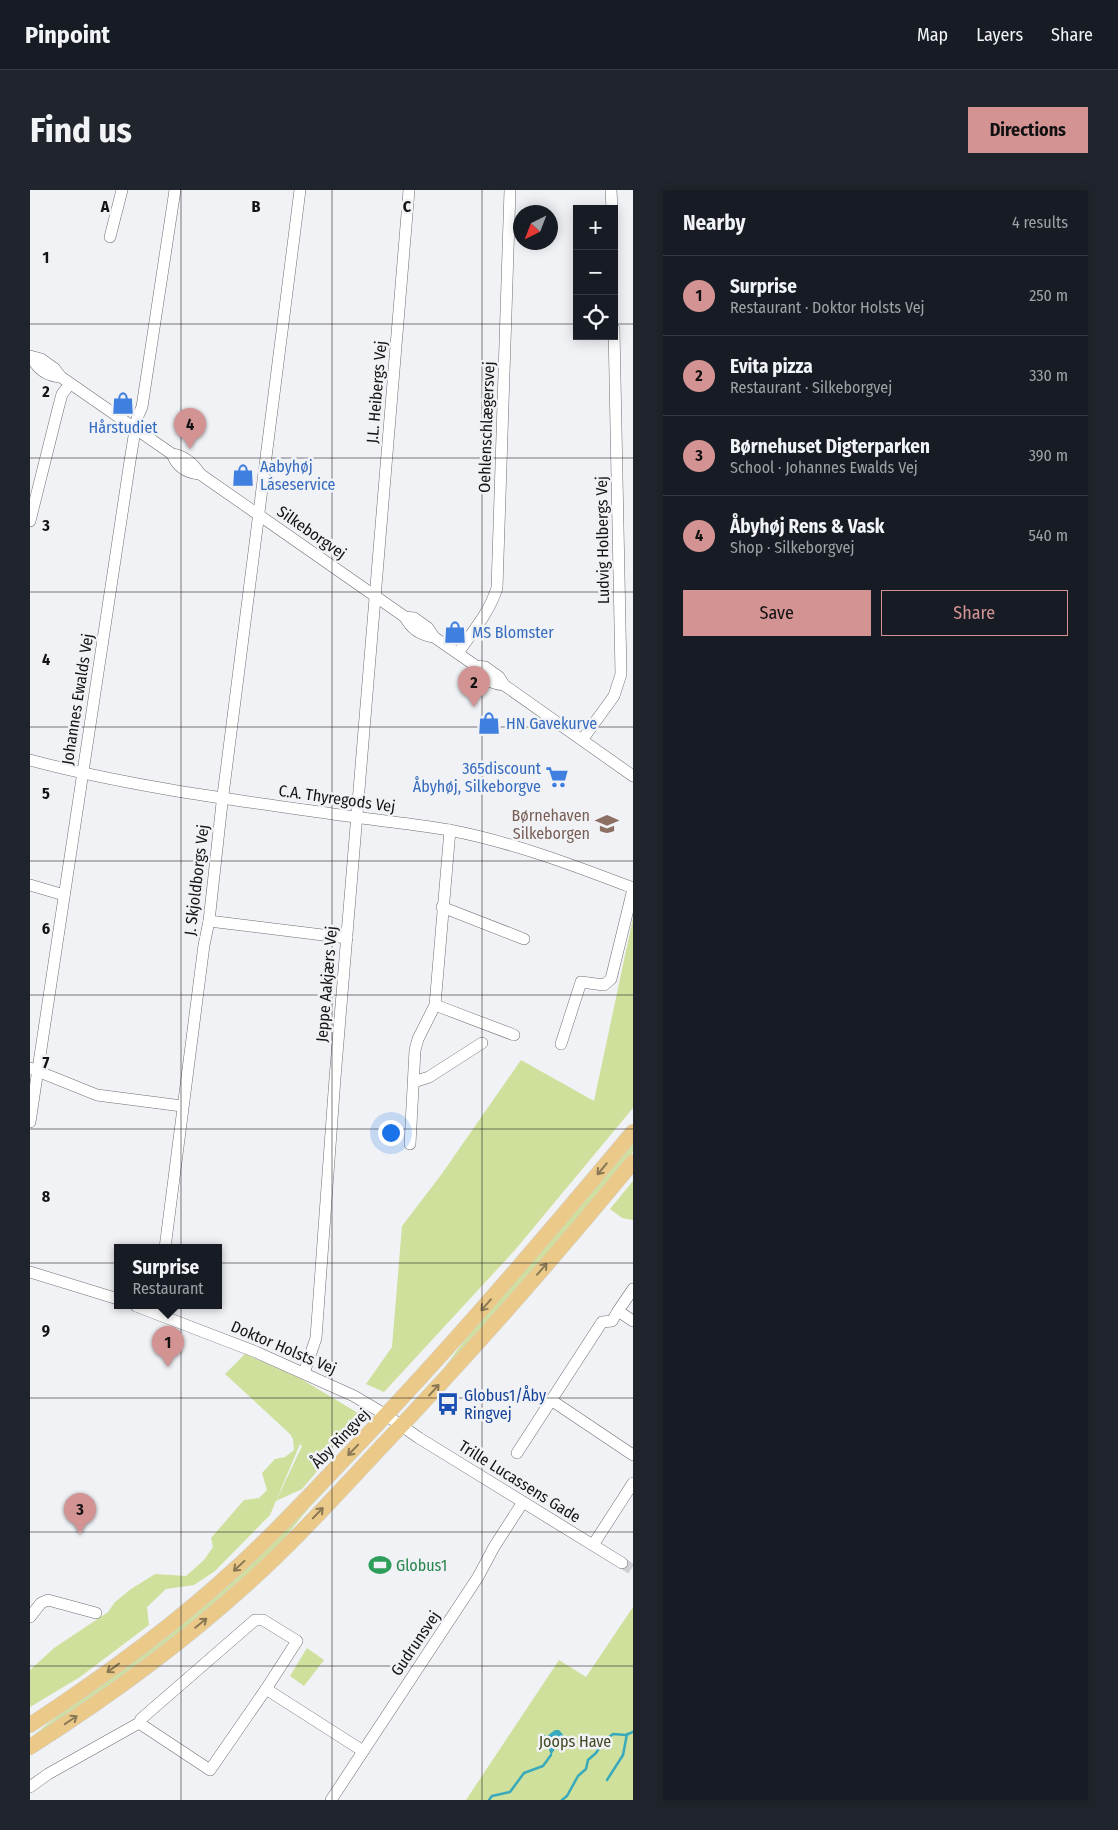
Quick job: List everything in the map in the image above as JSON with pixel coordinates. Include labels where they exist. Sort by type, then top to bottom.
[{"type":"main road","name":"Åby Ringvej","points":[[30,1725],[127,1658],[213,1589],[269,1537],[386,1415],[501,1288],[633,1132]]},
{"type":"main road","points":[[30,1747],[115,1691],[217,1610],[282,1550],[401,1426],[497,1321],[633,1162]]},
{"type":"street","points":[[110,237],[122,190]]},
{"type":"street","name":"Johannes Ewalds Vej","points":[[30,1122],[34,1069],[64,895],[135,429],[142,407],[175,190]]},
{"type":"street","name":"J. Skjoldborgs Vej","points":[[165,1244],[300,190]]},
{"type":"street","name":"J.L. Heibergs Vej","points":[[375,596],[408,190]]},
{"type":"street","name":"Oehlenschlægersvej","points":[[458,653],[485,616],[498,588],[510,190]]},
{"type":"street","points":[[611,190],[612,205]]},
{"type":"street","name":"Ludvig Holbergs Vej","points":[[582,740],[614,696],[621,674],[614,340]]},
{"type":"street","name":"Silkeborgvej","points":[[31,357],[36,366],[50,376],[65,380],[172,454],[176,463],[190,473],[200,474],[405,617],[409,626],[423,635],[434,636],[476,666],[485,667],[499,677],[504,685],[632,775]]},
{"type":"street","points":[[30,522],[65,380]]},
{"type":"street","name":"Jeppe Aakjærs Vej","points":[[304,1373],[316,1338],[346,938],[375,596]]},
{"type":"street","name":"C.A. Thyregods Vej","points":[[30,760],[82,774],[153,788],[450,830],[512,845],[572,864],[633,889],[611,979],[604,985],[581,982],[561,1044]]},
{"type":"street","points":[[410,1144],[415,1050],[435,1005],[450,830]]},
{"type":"street","points":[[30,885],[64,895]]},
{"type":"street","points":[[442,908],[524,939]]},
{"type":"street","points":[[208,922],[346,938]]},
{"type":"street","points":[[435,1005],[514,1035]]},
{"type":"street","points":[[414,1082],[429,1077],[482,1043]]},
{"type":"street","points":[[34,1069],[97,1095],[182,1106]]},
{"type":"street","points":[[30,1272],[114,1298]]},
{"type":"street","points":[[517,1453],[602,1322],[612,1320],[633,1289]]},
{"type":"street","name":"Doktor Holsts Vej","points":[[157,1309],[354,1396],[401,1426]]},
{"type":"street","points":[[618,1311],[633,1321]]},
{"type":"street","points":[[551,1400],[633,1455]]},
{"type":"street","name":"Trille Lucassens Gade","points":[[401,1426],[622,1563]]},
{"type":"street","points":[[593,1545],[633,1483]]},
{"type":"street","name":"Gudrunsvej","points":[[331,1800],[478,1577],[494,1547],[523,1502]]},
{"type":"street","points":[[30,1617],[41,1603],[48,1600],[96,1613]]},
{"type":"street","points":[[30,1787],[48,1774],[139,1723],[141,1719],[255,1620],[263,1620],[297,1641],[210,1770],[139,1723]]},
{"type":"street","points":[[266,1689],[363,1750]]},
{"type":"green space","points":[[633,918],[633,1108],[515,1250],[384,1392],[366,1384],[392,1347],[402,1226],[441,1175],[521,1060],[594,1101]]},
{"type":"green space","points":[[633,1140],[633,1152],[620,1168],[527,1277],[412,1406],[410,1405],[444,1368],[467,1337]]},
{"type":"green space","points":[[633,1181],[633,1220],[622,1218],[610,1209]]},
{"type":"green space","points":[[245,1354],[301,1379],[358,1413],[358,1419],[327,1454],[320,1468],[302,1489],[276,1501],[302,1446],[300,1444],[270,1515],[215,1571],[194,1585],[166,1589],[147,1607],[149,1625],[80,1677],[30,1707],[30,1670],[54,1648],[108,1612],[115,1602],[131,1589],[155,1574],[186,1576],[204,1560],[213,1547],[211,1538],[244,1500],[259,1498],[267,1490],[262,1473],[275,1459],[285,1457],[294,1450],[293,1439],[290,1434],[225,1374]]},
{"type":"green space","points":[[375,1435],[376,1437],[309,1508],[271,1554],[245,1578],[136,1668],[30,1741],[30,1738],[75,1702]]},
{"type":"green space","name":"Joops Have","points":[[633,1607],[633,1800],[466,1800],[559,1660],[586,1677]]},
{"type":"green space","points":[[307,1648],[324,1660],[304,1686],[290,1676]]},
{"type":"water","points":[[555,1730],[559,1730],[564,1736],[564,1741],[559,1743],[551,1755],[547,1745],[541,1739],[543,1735],[547,1736]]},
{"type":"waterway","points":[[562,1800],[567,1796],[578,1776],[586,1769],[588,1760],[596,1753],[604,1741],[613,1734],[626,1735],[633,1732]]},
{"type":"waterway","points":[[607,1780],[623,1755],[627,1734]]},
{"type":"waterway","points":[[489,1800],[492,1796],[510,1792],[524,1773],[543,1766],[551,1755]]},
{"type":"tunnel","points":[[622,1563],[633,1570]]},
{"type":"place","name":"Hårstudiet","points":[[123,403]]},
{"type":"place","name":"Åbyhøj Rens & Vask","points":[[190,449]]},
{"type":"place","name":"Aabyhøj Láseservice","points":[[243,475]]},
{"type":"place","name":"MS Blomster","points":[[455,632]]},
{"type":"place","name":"Evita pizza","points":[[474,707]]},
{"type":"place","name":"HN Gavekurve","points":[[489,723]]},
{"type":"place","name":"365discount Åbyhøj, Silkeborgve","points":[[557,777]]},
{"type":"place","name":"Børnehaven Silkeborgen","points":[[607,824]]},
{"type":"place","name":"Surprise","points":[[168,1367]]},
{"type":"place","name":"Globus1/Åby Ringvej","points":[[448,1404]]},
{"type":"place","name":"Børnehuset Digterparken","points":[[80,1534]]},
{"type":"place","name":"Globus1","points":[[380,1565]]}]
